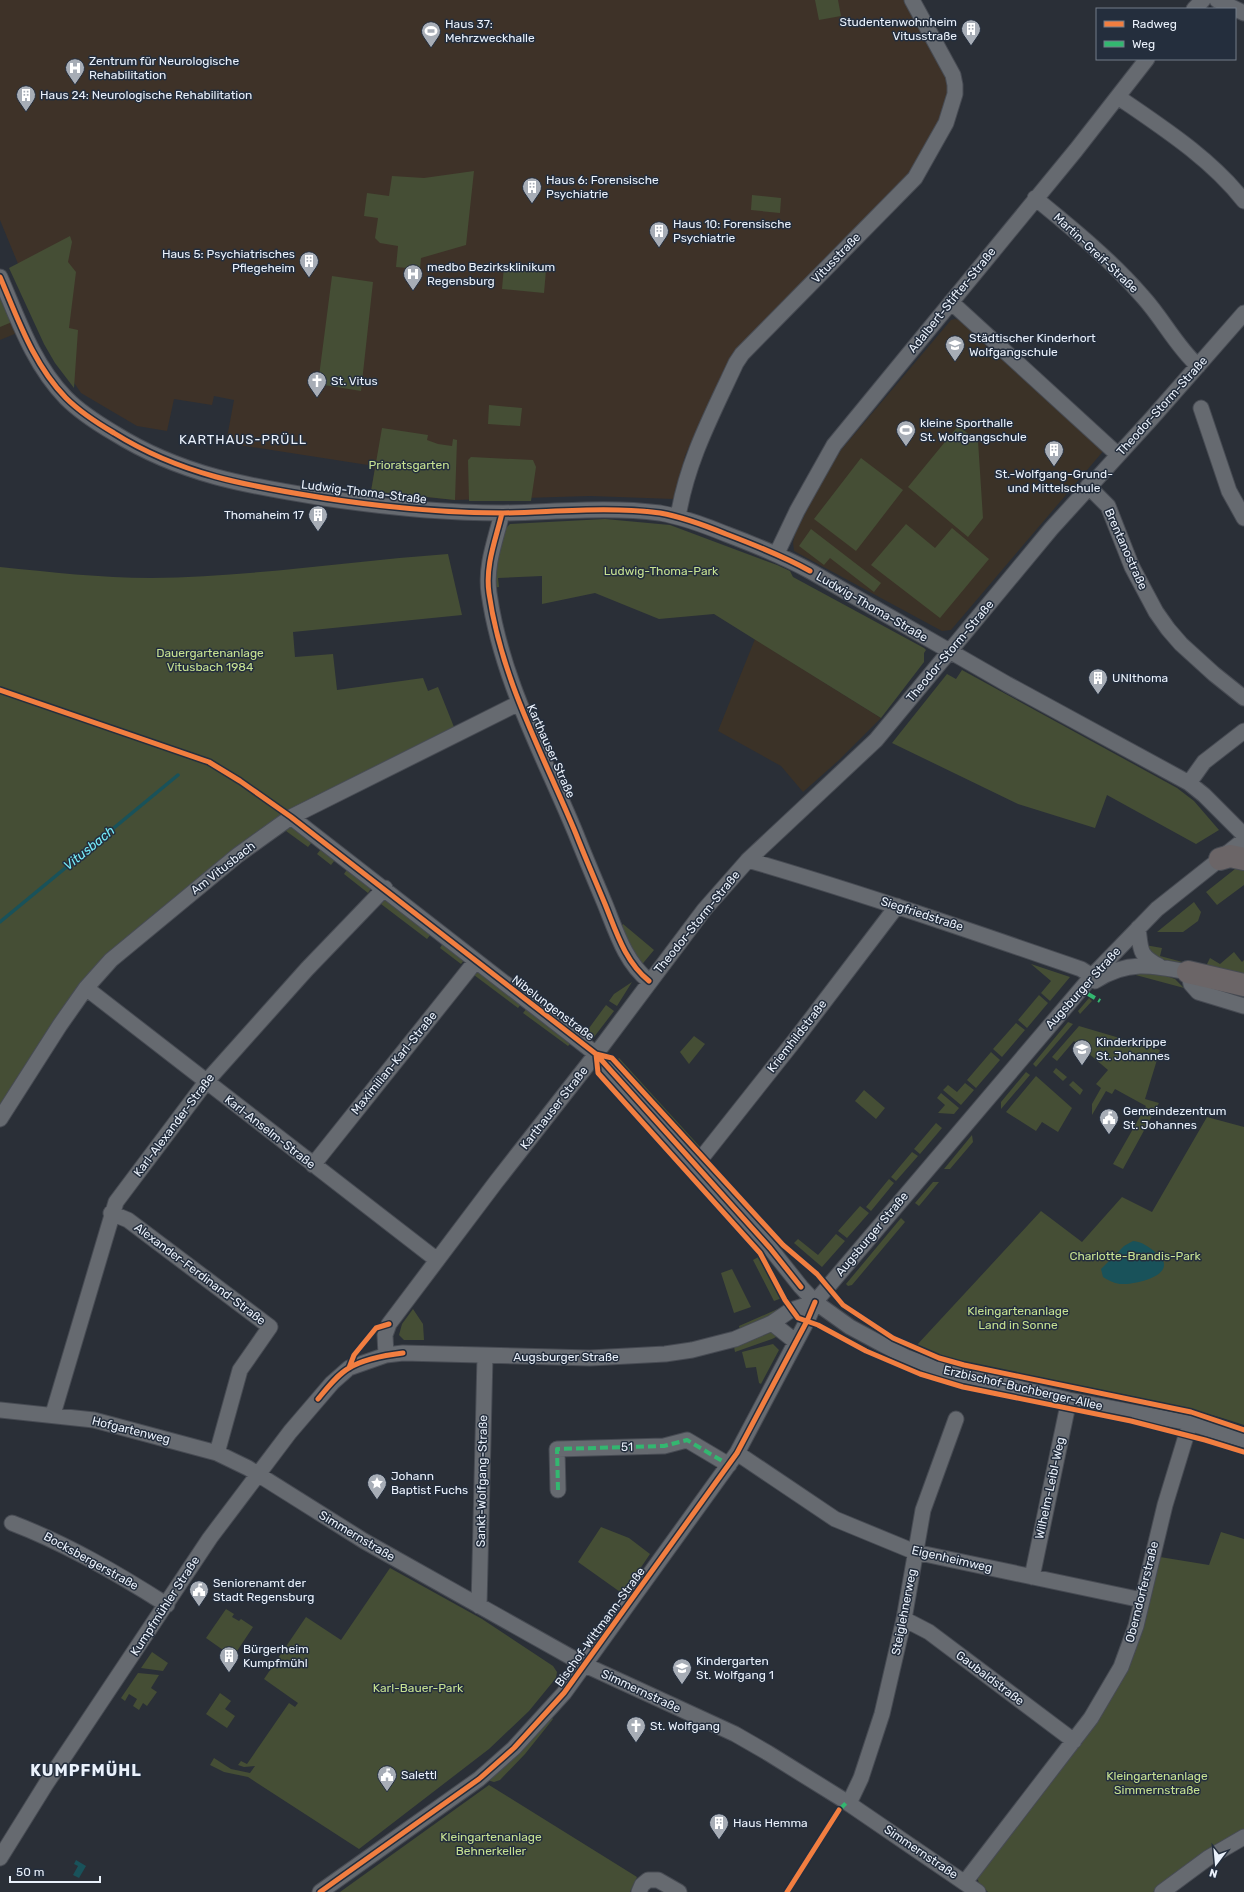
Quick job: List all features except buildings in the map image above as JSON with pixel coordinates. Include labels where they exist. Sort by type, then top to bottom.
[{"type":"highway","points":[[1220,859],[1230,856],[1244,858]]},
{"type":"highway","points":[[1188,972],[1244,985]]},
{"type":"street","name":"Vitusstraße","points":[[678,517],[686,476],[693,458],[742,354],[915,178],[946,123],[955,94],[956,84],[953,75],[912,0]]},
{"type":"street","points":[[1195,8],[1203,0]]},
{"type":"street","points":[[1217,0],[1234,8]]},
{"type":"street","name":"Adalbert-Stifter-Straße","points":[[777,553],[797,511],[834,445],[1118,97],[1146,60]]},
{"type":"street","points":[[1118,97],[1183,142],[1214,170],[1244,201]]},
{"type":"street","name":"Martin-Greif-Straße","points":[[1035,198],[1100,253],[1143,297],[1188,356],[1198,366]]},
{"type":"street","name":"Ludwig-Thoma-Straße","points":[[0,277],[31,347],[52,382],[67,399],[96,422],[154,456],[192,471],[222,480],[269,489],[382,506],[502,513],[631,510],[694,521],[777,553],[852,594],[950,652],[1190,783],[1244,835]]},
{"type":"street","points":[[951,302],[1118,454]]},
{"type":"street","name":"Theodor-Storm-Straße","points":[[649,981],[704,910],[748,860],[876,740],[1088,486],[1198,366],[1244,313]]},
{"type":"street","points":[[1201,408],[1229,491],[1244,518]]},
{"type":"street","name":"Brentanostraße","points":[[1088,486],[1108,506],[1132,567],[1152,606],[1168,629],[1181,644],[1214,674],[1244,698]]},
{"type":"street","name":"Karthauser Straße","points":[[386,1355],[385,1335],[389,1324],[596,1054],[649,981],[638,972],[624,950],[568,814],[519,703],[498,640],[488,578],[489,565],[502,513]]},
{"type":"street","name":"Am Vitusbach","points":[[0,1119],[31,1069],[86,988],[111,960],[238,855],[291,817],[519,703]]},
{"type":"street","points":[[1190,783],[1204,762],[1244,731]]},
{"type":"street","name":"Nibelungenstraße","points":[[291,817],[385,888],[475,962],[596,1054],[770,1248],[815,1302]]},
{"type":"street","name":"Augsburger Straße","points":[[349,1368],[386,1355],[403,1353],[590,1358],[658,1354],[692,1350],[735,1339],[772,1323],[791,1310],[815,1302],[1092,976],[1162,905],[1244,840]]},
{"type":"street","name":"Siegfriedstraße","points":[[748,860],[897,906],[1082,968],[1092,976]]},
{"type":"street","name":"Karl-Alexander-Straße","points":[[53,1414],[111,1213],[116,1202],[206,1082],[308,969],[385,888]]},
{"type":"street","name":"Kriemhildstraße","points":[[696,1165],[790,1046],[897,906]]},
{"type":"street","points":[[1138,928],[1139,946],[1143,955],[1159,966]]},
{"type":"street","name":"Maximilian-Karl-Straße","points":[[313,1165],[475,962]]},
{"type":"street","points":[[1082,989],[1112,970],[1133,966],[1159,966],[1188,972],[1191,984],[1198,992],[1244,1006]]},
{"type":"street","name":"Karl-Anselm-Straße","points":[[86,988],[437,1260]]},
{"type":"street","name":"Alexander-Ferdinand-Straße","points":[[111,1213],[128,1220],[270,1328],[240,1370],[217,1453]]},
{"type":"street","name":"Bischof-Wittmann-Straße","points":[[320,1892],[479,1780],[514,1748],[540,1720],[585,1665],[733,1459],[807,1321],[815,1302]]},
{"type":"street","name":"Erzbischof-Buchberger-Allee","points":[[815,1302],[869,1339],[913,1360],[967,1377],[1069,1400],[1190,1423],[1244,1440]]},
{"type":"street","points":[[772,1323],[796,1342]]},
{"type":"street","name":"Sankt-Wolfgang-Straße","points":[[479,1606],[486,1356]]},
{"type":"street","name":"Kumpfmühler Straße","points":[[0,1858],[46,1784],[167,1605],[210,1538],[257,1473],[332,1383],[349,1368]]},
{"type":"street","name":"Wilhelm-Leibl-Weg","points":[[1032,1577],[1069,1400]]},
{"type":"street","name":"Hofgartenweg","points":[[0,1410],[53,1414],[94,1420],[217,1453],[257,1473]]},
{"type":"street","name":"Steiglehnerweg","points":[[847,1802],[852,1797],[861,1778],[876,1735],[904,1619],[923,1510],[930,1487],[956,1419]]},
{"type":"street","name":"Oberndorferstraße","points":[[965,1882],[1074,1741],[1103,1700],[1120,1667],[1136,1626],[1165,1504],[1190,1423]]},
{"type":"street","name":"51","points":[[558,1490],[557,1449],[664,1446],[687,1440],[733,1459]]},
{"type":"street","name":"Eigenheimweg","points":[[733,1459],[835,1519],[915,1552],[1142,1600]]},
{"type":"street","name":"Simmernstraße","points":[[257,1473],[364,1541],[585,1665],[735,1734],[847,1802],[978,1892]]},
{"type":"street","name":"Bocksbergerstraße","points":[[12,1523],[63,1544],[115,1572],[167,1605]]},
{"type":"street","name":"Gaubaldstraße","points":[[904,1619],[928,1632],[1074,1741]]},
{"type":"street","points":[[1162,1892],[1208,1858],[1244,1837]]},
{"type":"street","points":[[639,1892],[642,1885],[648,1880],[658,1880],[680,1892]]},
{"type":"shaded area","name":"medbo Bezirksklinikum Regensburg","points":[[0,0],[907,0],[949,82],[948,102],[942,121],[910,176],[731,356],[685,456],[674,499],[590,496],[455,500],[371,491],[375,469],[368,465],[226,443],[234,400],[214,396],[212,405],[174,399],[167,431],[137,426],[81,393],[56,356],[0,220]]},
{"type":"shaded area","points":[[0,295],[17,333],[0,340]]},
{"type":"shaded area","points":[[951,320],[959,320],[1105,449],[951,630],[942,631],[794,551],[793,543],[795,534],[817,490],[841,450]]},
{"type":"shaded area","points":[[755,639],[881,718],[838,761],[803,792],[781,766],[718,731]]},
{"type":"green space","points":[[815,0],[838,0],[841,16],[819,20]]},
{"type":"green space","points":[[474,171],[466,245],[421,258],[420,269],[396,267],[398,246],[380,243],[375,238],[378,218],[364,216],[367,193],[389,196],[392,176],[424,178]]},
{"type":"green space","points":[[752,195],[781,198],[780,213],[751,210]]},
{"type":"green space","points":[[70,236],[72,242],[68,262],[76,272],[69,328],[78,330],[74,388],[55,363],[44,344],[9,268]]},
{"type":"green space","points":[[504,266],[546,270],[544,293],[502,289]]},
{"type":"green space","points":[[332,276],[373,282],[361,391],[318,384]]},
{"type":"green space","points":[[0,295],[12,322],[0,327]]},
{"type":"green space","points":[[489,405],[522,408],[520,426],[488,424]]},
{"type":"green space","points":[[958,426],[978,441],[983,518],[968,537],[908,487]]},
{"type":"green space","name":"Prioratsgarten","points":[[382,428],[428,435],[427,440],[438,444],[452,446],[453,439],[457,440],[455,500],[371,491]]},
{"type":"green space","points":[[471,457],[533,460],[536,467],[531,501],[469,501],[468,460]]},
{"type":"green space","points":[[861,458],[903,490],[856,551],[814,519]]},
{"type":"green space","name":"Ludwig-Thoma-Park","points":[[605,519],[670,525],[777,565],[790,571],[793,577],[924,648],[926,650],[924,653],[924,662],[881,718],[714,614],[659,619],[595,593],[542,604],[542,576],[498,578],[499,587],[493,588],[492,579],[506,528],[510,524]]},
{"type":"green space","points":[[906,524],[935,548],[952,528],[989,559],[940,618],[871,565]]},
{"type":"green space","points":[[811,529],[881,583],[874,592],[830,558],[824,565],[799,546]]},
{"type":"green space","name":"Dauergartenanlage Vitusbach 1984","points":[[448,554],[462,615],[293,632],[295,657],[333,654],[337,690],[423,678],[428,691],[438,687],[454,727],[298,805],[231,852],[106,958],[0,1108],[0,567],[113,577],[188,577],[263,572]]},
{"type":"green space","points":[[962,670],[1177,788],[1194,801],[1219,830],[1196,844],[1107,795],[1095,828],[1018,804],[892,743],[947,674],[956,679]]},
{"type":"green space","points":[[290,825],[312,842],[308,847],[286,831]]},
{"type":"green space","points":[[321,849],[335,860],[331,865],[317,854]]},
{"type":"green space","points":[[1244,865],[1244,885],[1217,905],[1206,892],[1235,869]]},
{"type":"green space","points":[[348,868],[372,887],[368,893],[344,874]]},
{"type":"green space","points":[[386,898],[431,934],[427,939],[381,904]]},
{"type":"green space","points":[[1194,902],[1201,912],[1198,921],[1183,932],[1157,932]]},
{"type":"green space","points":[[623,924],[654,950],[639,968],[619,930]]},
{"type":"green space","points":[[443,943],[465,959],[461,964],[440,948]]},
{"type":"green space","points":[[1145,945],[1162,948],[1160,956],[1205,968],[1210,958],[1220,964],[1234,952],[1242,962],[1244,960],[1244,979],[1156,958]]},
{"type":"green space","points":[[1031,964],[1070,977],[1050,1001],[1041,993],[1051,981]]},
{"type":"green space","points":[[478,970],[522,1003],[518,1008],[474,975]]},
{"type":"green space","points":[[1157,973],[1175,979],[1184,988],[1132,974]]},
{"type":"green space","points":[[632,982],[617,1006],[609,1001],[614,994]]},
{"type":"green space","points":[[1039,995],[1048,1003],[1027,1028],[1018,1020]]},
{"type":"green space","points":[[1089,998],[1092,1001],[1080,1014],[1078,1011]]},
{"type":"green space","points":[[606,1005],[614,1011],[591,1041],[584,1035]]},
{"type":"green space","points":[[527,1008],[572,1042],[568,1046],[523,1013]]},
{"type":"green space","points":[[1068,1022],[1073,1024],[1036,1067],[1033,1064]]},
{"type":"green space","points":[[1016,1023],[1025,1030],[1002,1057],[993,1049]]},
{"type":"green space","points":[[1079,1026],[1160,1050],[1145,1099],[1159,1103],[1123,1169],[1113,1164],[1146,1106],[1115,1089],[1112,1094],[1106,1091],[1092,1115],[1092,1104],[1101,1088],[1096,1084],[1108,1070],[1074,1041],[1057,1061],[1052,1057]]},
{"type":"green space","points":[[694,1036],[705,1044],[689,1064],[680,1052]]},
{"type":"green space","points":[[991,1052],[1000,1060],[976,1088],[967,1080]]},
{"type":"green space","points":[[619,1058],[702,1149],[697,1150],[616,1061]]},
{"type":"green space","points":[[1056,1068],[1067,1077],[1063,1081],[1053,1072]]},
{"type":"green space","points":[[1026,1072],[1030,1075],[1001,1109],[1001,1102]]},
{"type":"green space","points":[[1036,1076],[1072,1108],[1058,1132],[1042,1122],[1036,1131],[1006,1112]]},
{"type":"green space","points":[[1073,1081],[1083,1090],[1080,1095],[1069,1085]]},
{"type":"green space","points":[[965,1083],[974,1090],[961,1105],[943,1090],[948,1085],[957,1092]]},
{"type":"green space","points":[[864,1090],[885,1108],[876,1119],[855,1101]]},
{"type":"green space","points":[[941,1093],[959,1108],[954,1114],[938,1113],[945,1105],[937,1098]]},
{"type":"green space","points":[[1207,1117],[1244,1127],[1244,1425],[1198,1411],[1151,1400],[985,1368],[933,1353],[916,1346],[1041,1211],[1082,1242],[1122,1197],[1152,1212]]},
{"type":"green space","points":[[936,1123],[942,1128],[920,1154],[914,1149]]},
{"type":"green space","points":[[972,1135],[973,1142],[950,1169],[944,1169]]},
{"type":"green space","points":[[912,1152],[918,1156],[896,1181],[891,1177]]},
{"type":"green space","points":[[889,1179],[894,1183],[871,1211],[866,1207]]},
{"type":"green space","points":[[933,1182],[939,1182],[919,1206],[915,1203]]},
{"type":"green space","points":[[860,1206],[869,1213],[847,1238],[838,1231]]},
{"type":"green space","points":[[901,1218],[905,1222],[852,1285],[848,1286],[846,1284]]},
{"type":"green space","points":[[836,1234],[845,1241],[822,1267],[794,1243],[798,1239],[818,1255]]},
{"type":"green space","points":[[760,1256],[782,1298],[774,1301],[753,1260]]},
{"type":"green space","points":[[732,1269],[751,1307],[734,1313],[721,1273]]},
{"type":"green space","points":[[780,1308],[773,1314],[740,1330],[739,1326]]},
{"type":"green space","points":[[413,1309],[423,1324],[424,1340],[404,1340],[399,1335],[402,1324]]},
{"type":"green space","points":[[772,1332],[780,1335],[735,1352],[734,1347]]},
{"type":"green space","points":[[773,1344],[779,1350],[761,1384],[759,1383],[756,1367],[746,1368],[742,1352]]},
{"type":"green space","points":[[601,1527],[629,1538],[650,1554],[623,1594],[578,1562]]},
{"type":"green space","name":"Kleingartenanlage Simmernstraße","points":[[1221,1532],[1244,1539],[1244,1832],[1182,1870],[1153,1892],[988,1892],[979,1884],[977,1876],[1096,1721],[1142,1627],[1160,1557],[1209,1565]]},
{"type":"green space","name":"Karl-Bauer-Park","points":[[390,1568],[482,1619],[553,1666],[557,1672],[556,1678],[529,1711],[489,1749],[359,1849],[248,1777],[224,1772],[210,1765],[214,1758],[231,1769],[250,1773],[255,1766],[244,1767],[238,1765],[241,1761],[247,1764],[289,1703],[295,1707],[298,1703],[264,1679],[306,1617],[341,1640]]},
{"type":"green space","points":[[226,1609],[234,1614],[232,1617],[239,1621],[241,1619],[253,1627],[233,1657],[206,1638]]},
{"type":"green space","points":[[152,1652],[168,1663],[163,1671],[141,1668]]},
{"type":"green space","points":[[138,1673],[159,1675],[151,1688],[157,1692],[147,1706],[143,1703],[139,1710],[133,1706],[137,1699],[129,1694],[125,1701],[121,1698]]},
{"type":"green space","points":[[220,1693],[231,1701],[225,1709],[235,1716],[227,1728],[206,1714]]},
{"type":"green space","points":[[551,1717],[553,1719],[525,1754],[500,1780],[494,1782],[487,1780]]},
{"type":"green space","name":"Kleingartenanlage Behnerkeller","points":[[489,1785],[637,1877],[630,1892],[340,1892]]},
{"type":"water","points":[[1133,1241],[1145,1245],[1161,1257],[1164,1264],[1163,1269],[1159,1274],[1146,1280],[1125,1284],[1117,1284],[1103,1277],[1101,1269],[1124,1246]]},
{"type":"water","points":[[76,1860],[86,1866],[79,1878],[73,1875],[78,1866],[74,1864]]},
{"type":"waterway","name":"Vitusbach","points":[[0,922],[178,775]]},
{"type":"marked path","points":[[1088,994],[1100,1001]]},
{"type":"marked path","points":[[558,1490],[557,1449],[664,1446],[687,1440],[729,1465]]},
{"type":"marked path","points":[[840,1809],[847,1802]]},
{"type":"cycle path","points":[[0,277],[35,356],[54,385],[66,398],[89,417],[114,433],[164,459],[190,469],[216,477],[269,489],[391,507],[481,513],[582,510],[621,510],[660,513],[710,527],[790,560],[810,571]]},
{"type":"cycle path","points":[[502,513],[492,552],[488,572],[488,583],[495,625],[503,656],[525,716],[576,834],[617,935],[627,955],[649,981]]},
{"type":"cycle path","points":[[0,690],[209,762],[240,781],[291,817],[596,1054],[770,1248],[801,1287]]},
{"type":"cycle path","points":[[596,1054],[598,1073],[760,1253],[785,1300],[798,1318],[818,1325],[866,1351],[920,1374],[963,1387],[1131,1421],[1205,1440],[1244,1452]]},
{"type":"cycle path","points":[[596,1054],[612,1058],[783,1245],[817,1274],[843,1305],[893,1338],[939,1358],[964,1365],[1191,1412],[1244,1430]]},
{"type":"cycle path","points":[[320,1892],[479,1779],[514,1748],[564,1693],[737,1453],[807,1321],[815,1302]]},
{"type":"cycle path","points":[[349,1368],[354,1355],[376,1328],[389,1324]]},
{"type":"cycle path","points":[[318,1399],[336,1378],[349,1368],[382,1356],[403,1353]]},
{"type":"cycle path","points":[[787,1892],[839,1810]]},
{"type":"place","name":"Studentenwohnheim Vitusstraße","points":[[971,46]]},
{"type":"place","name":"Haus 37: Mehrzweckhalle","points":[[431,48]]},
{"type":"place","name":"Zentrum für Neurologische Rehabilitation","points":[[75,85]]},
{"type":"place","name":"Haus 24: Neurologische Rehabilitation","points":[[26,112]]},
{"type":"place","name":"Haus 6: Forensische Psychiatrie","points":[[532,204]]},
{"type":"place","name":"Haus 10: Forensische Psychiatrie","points":[[659,248]]},
{"type":"place","name":"Haus 5: Psychiatrisches Pflegeheim","points":[[309,278]]},
{"type":"place","name":"medbo Bezirksklinikum Regensburg","points":[[413,291]]},
{"type":"place","name":"Städtischer Kinderhort Wolfgangschule","points":[[955,362]]},
{"type":"place","name":"St. Vitus","points":[[317,398]]},
{"type":"place","name":"kleine Sporthalle St. Wolfgangschule","points":[[906,447]]},
{"type":"place","name":"St.-Wolfgang-Grund- und Mittelschule","points":[[1054,467]]},
{"type":"place","name":"Thomaheim 17","points":[[318,532]]},
{"type":"place","name":"UNIthoma","points":[[1098,695]]},
{"type":"place","name":"Kinderkrippe St. Johannes","points":[[1082,1066]]},
{"type":"place","name":"Gemeindezentrum St. Johannes","points":[[1109,1135]]},
{"type":"place","name":"Johann Baptist Fuchs","points":[[377,1500]]},
{"type":"place","name":"Seniorenamt der Stadt Regensburg","points":[[199,1607]]},
{"type":"place","name":"Bürgerheim Kumpfmühl","points":[[229,1673]]},
{"type":"place","name":"Kindergarten St. Wolfgang 1","points":[[682,1685]]},
{"type":"place","name":"St. Wolfgang","points":[[636,1743]]},
{"type":"place","name":"Salettl","points":[[387,1792]]},
{"type":"place","name":"Haus Hemma","points":[[719,1840]]},
{"type":"district","name":"KARTHAUS-PRÜLL","points":[[243,439]]},
{"type":"district","name":"KUMPFMÜHL","points":[[86,1770]]},
{"type":"park label","name":"Charlotte-Brandis-Park","points":[[1135,1256]]},
{"type":"park label","name":"Kleingartenanlage Land in Sonne","points":[[1018,1318]]}]
